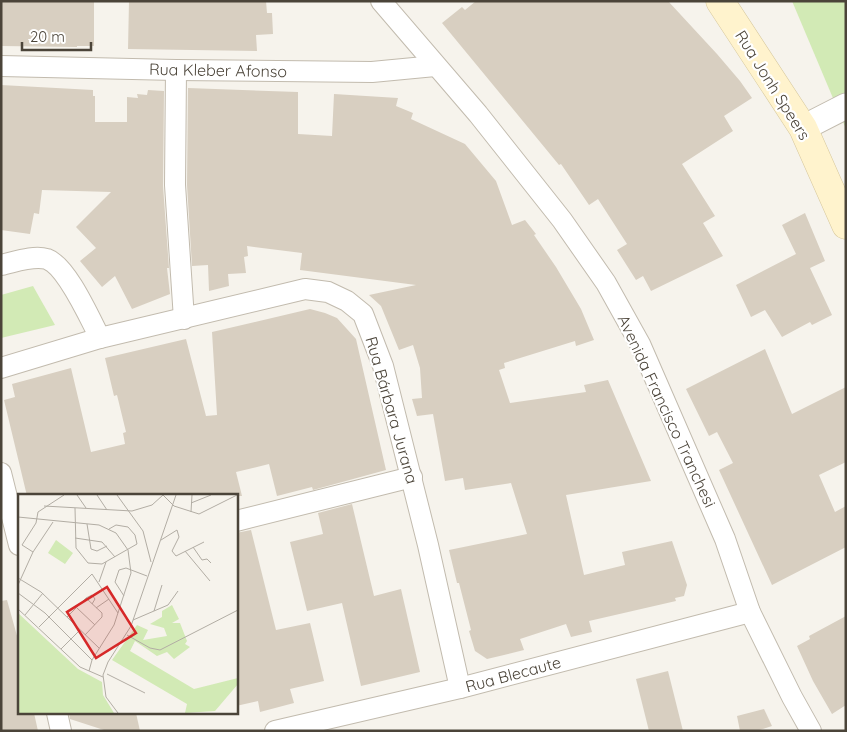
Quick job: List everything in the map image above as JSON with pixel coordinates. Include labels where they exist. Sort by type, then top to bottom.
[{"type":"main road","name":"Rua Jonh Speers","points":[[720,1],[803,128],[846,225]]},
{"type":"street","name":"Avenida Francisco Tranchesi","points":[[382,1],[435,66],[478,114],[562,220],[606,283],[643,353],[725,539],[750,612],[811,731]]},
{"type":"street","name":"Rua Kleber Afonso","points":[[1,66],[372,72],[435,66]]},
{"type":"street","points":[[176,70],[176,185],[184,319]]},
{"type":"street","points":[[803,128],[846,106]]},
{"type":"street","points":[[1,266],[32,258],[46,259],[57,265],[77,293],[100,338]]},
{"type":"street","name":"Rua Bárbara Jurana","points":[[1,368],[100,338],[305,289],[328,292],[347,301],[363,314],[383,366],[412,477],[460,688]]},
{"type":"street","points":[[1,473],[18,541]]},
{"type":"street","points":[[238,520],[412,477]]},
{"type":"street","name":"Rua Blecaute","points":[[275,731],[341,723],[460,688],[750,612]]},
{"type":"street","points":[[57,714],[61,731]]},
{"type":"green space","points":[[792,1],[846,1],[846,129]]},
{"type":"green space","points":[[33,286],[55,325],[1,338],[1,295]]},
{"type":"building","points":[[1,1],[94,1],[94,46],[1,46]]},
{"type":"building","points":[[129,1],[266,1],[267,13],[272,13],[273,34],[256,35],[257,51],[128,49]]},
{"type":"building","points":[[476,1],[668,1],[717,54],[752,98],[724,116],[733,131],[682,164],[715,216],[703,223],[723,256],[651,291],[643,276],[636,280],[617,250],[627,244],[598,199],[589,205],[561,164],[559,165],[442,23],[462,7],[465,10]]},
{"type":"building","points":[[1,85],[93,90],[93,96],[95,96],[95,122],[127,122],[127,97],[138,98],[137,94],[147,95],[148,90],[164,91],[163,186],[170,294],[132,309],[115,276],[102,287],[80,261],[96,248],[76,227],[111,192],[42,190],[39,214],[34,213],[30,234],[1,230]]},
{"type":"building","points":[[188,88],[298,92],[298,134],[332,136],[334,94],[398,98],[396,106],[413,113],[411,119],[465,144],[496,181],[512,225],[525,220],[536,234],[534,235],[581,309],[594,340],[576,346],[575,341],[504,363],[505,368],[499,370],[510,403],[586,392],[584,385],[608,380],[651,481],[566,495],[584,575],[625,565],[622,552],[672,541],[687,585],[684,596],[675,598],[676,601],[589,621],[592,632],[571,637],[566,624],[520,639],[524,650],[487,659],[475,651],[449,550],[527,534],[511,483],[465,490],[463,478],[445,481],[433,414],[417,416],[412,399],[422,398],[420,368],[413,345],[399,350],[381,306],[369,295],[416,285],[300,270],[302,253],[247,246],[248,256],[244,257],[246,273],[228,274],[229,286],[209,291],[208,265],[192,266],[187,185]]},
{"type":"building","points":[[805,213],[825,261],[810,268],[832,315],[812,325],[810,322],[782,337],[765,310],[751,317],[736,285],[796,254],[782,225]]},
{"type":"building","points":[[310,309],[337,318],[356,339],[386,470],[313,490],[312,487],[277,496],[269,464],[236,472],[242,496],[238,496],[238,494],[27,494],[4,400],[15,397],[12,384],[71,368],[91,452],[125,444],[123,433],[126,432],[117,395],[114,396],[105,358],[186,339],[206,416],[217,415],[212,332]]},
{"type":"building","points":[[765,349],[792,414],[846,387],[846,462],[819,475],[835,512],[846,506],[846,547],[772,585],[719,470],[733,463],[717,432],[709,436],[686,389]]},
{"type":"building","points":[[352,504],[374,596],[401,589],[420,672],[361,686],[342,603],[307,611],[290,542],[323,534],[318,513]]},
{"type":"building","points":[[251,530],[276,630],[310,623],[324,681],[290,689],[294,703],[260,712],[258,701],[238,706],[238,533]]},
{"type":"building","points":[[7,600],[18,639],[18,714],[34,714],[38,731],[1,731],[1,601]]},
{"type":"building","points":[[846,616],[846,705],[832,714],[813,681],[797,646],[810,639],[809,636]]},
{"type":"building","points":[[668,671],[683,731],[649,731],[636,679]]},
{"type":"building","points":[[764,709],[772,726],[756,731],[740,731],[737,716]]},
{"type":"building","points":[[69,714],[136,714],[140,731],[107,731],[70,719]]}]
